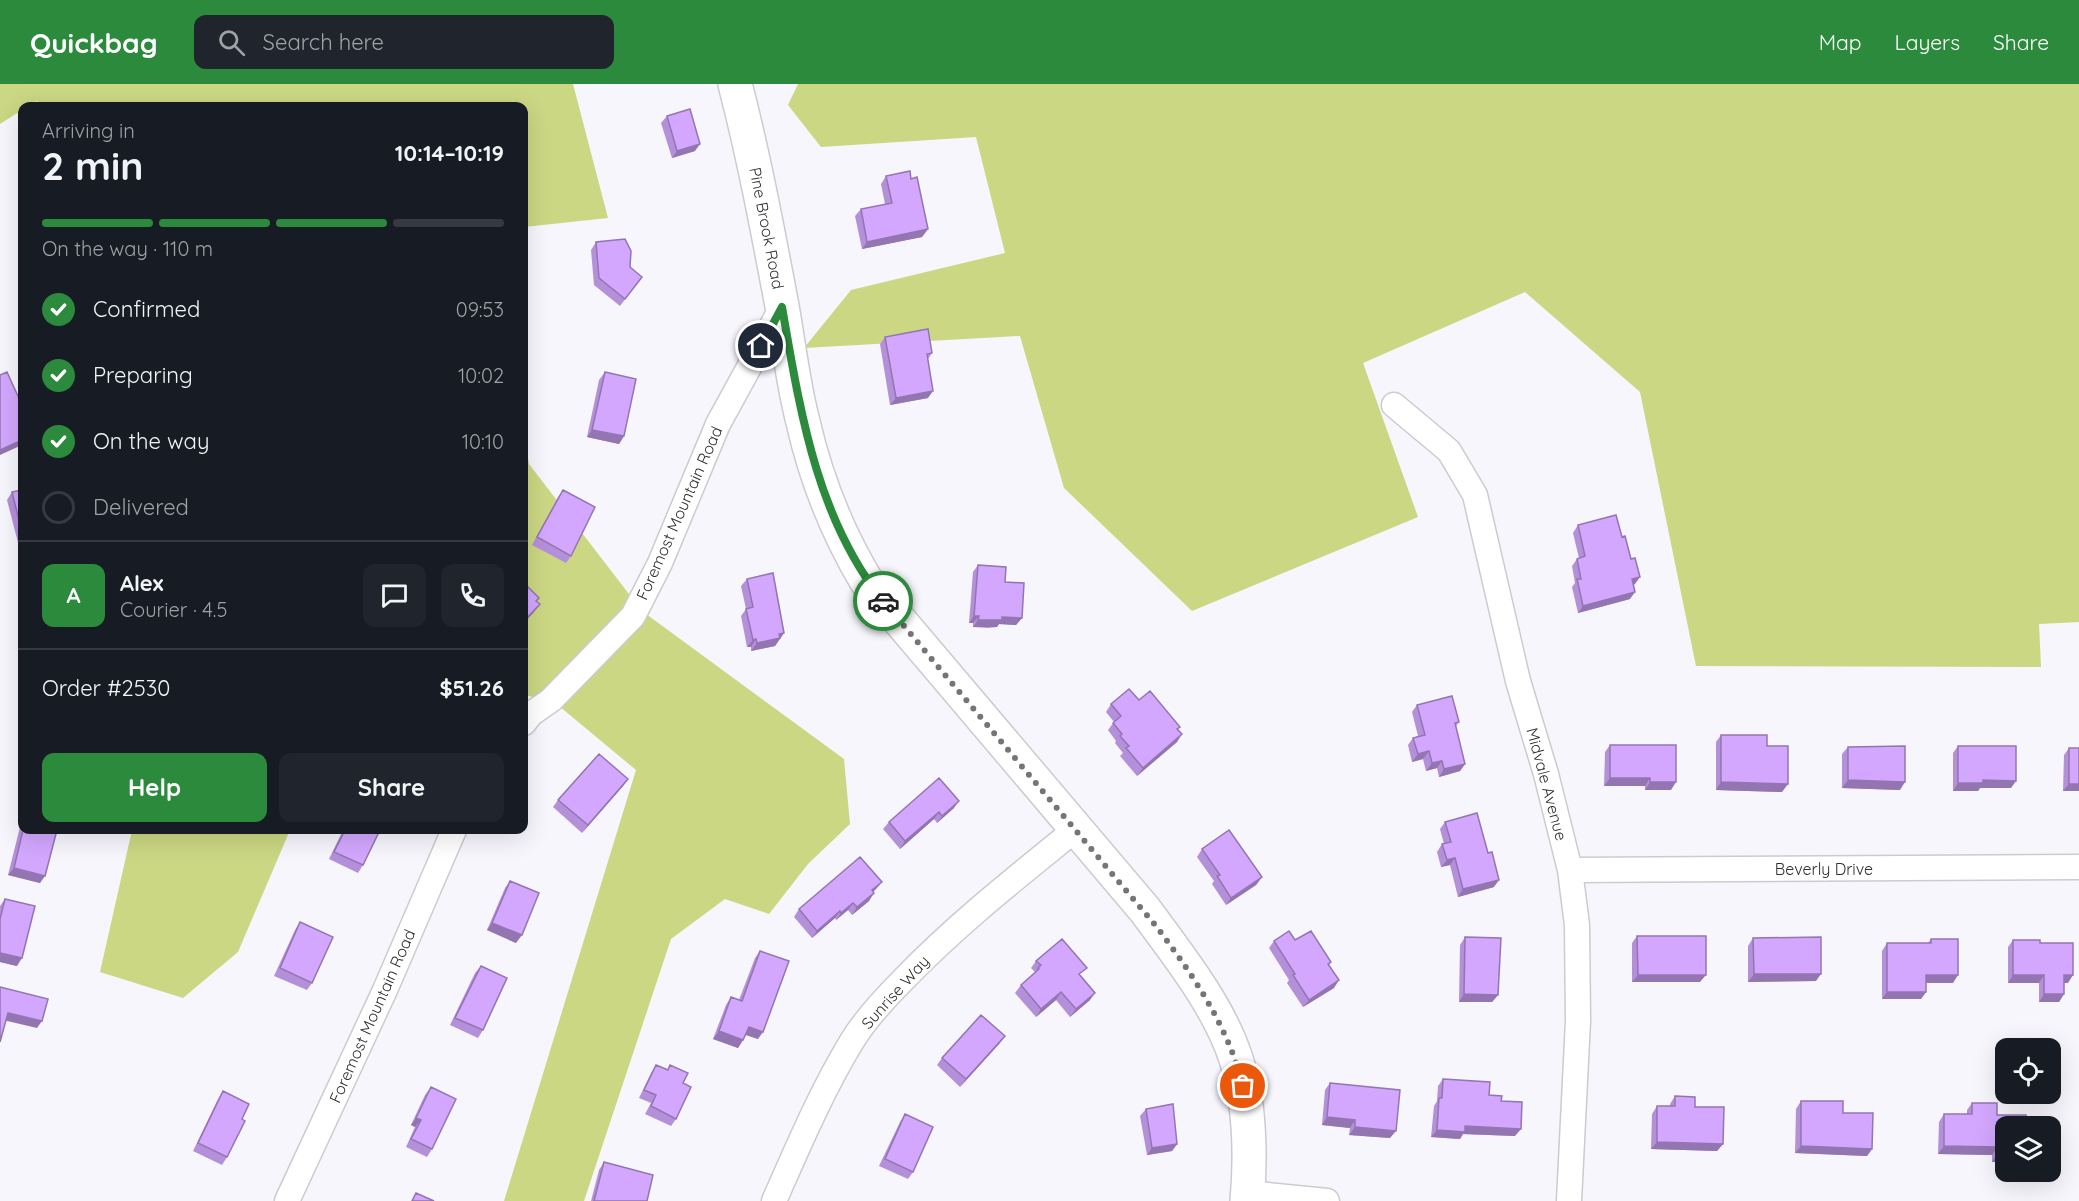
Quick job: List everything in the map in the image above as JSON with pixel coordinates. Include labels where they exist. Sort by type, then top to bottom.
[{"type":"street","name":"Pine Brook Road","points":[[735,84],[750,145],[802,421],[818,477],[834,518],[852,557],[867,582],[1145,910],[1180,957],[1225,1032],[1236,1058],[1243,1086],[1248,1144],[1247,1197]]},
{"type":"street","name":"Foremost Mountain Road","points":[[528,718],[550,700],[633,616],[660,563],[718,424],[782,307]]},
{"type":"street","name":"Midvale Avenue","points":[[1394,405],[1449,451],[1475,495],[1518,681],[1547,778],[1570,870],[1577,925],[1578,1021],[1569,1201]]},
{"type":"street","name":"Sunrise Way","points":[[774,1201],[825,1091],[852,1040],[879,1005],[943,940],[1076,829]]},
{"type":"street","name":"Foremost Mountain Road","points":[[287,1201],[385,990],[452,834]]},
{"type":"street","name":"Beverly Drive","points":[[1570,870],[2079,867]]},
{"type":"street","points":[[1247,1197],[1327,1201]]},
{"type":"green space","points":[[0,84],[573,84],[608,218],[528,227],[528,102],[37,101],[18,102],[18,113],[0,124]]},
{"type":"green space","points":[[798,84],[2079,84],[2079,622],[2039,624],[2041,667],[1696,666],[1640,392],[1525,292],[1363,363],[1418,517],[1192,611],[1064,488],[1020,336],[804,348],[851,290],[1005,253],[976,137],[821,147],[788,105]]},
{"type":"green space","points":[[528,458],[529,464],[642,611],[844,759],[850,824],[808,864],[769,914],[725,899],[671,939],[584,1201],[504,1201],[636,770],[553,701],[528,696]]},
{"type":"green space","points":[[131,834],[288,834],[238,952],[183,998],[100,972]]},
{"type":"building","points":[[690,109],[700,144],[677,151],[667,116]]},
{"type":"building","points":[[910,171],[911,179],[917,177],[928,229],[867,242],[861,209],[892,203],[886,176]]},
{"type":"building","points":[[625,239],[631,251],[630,267],[642,277],[625,299],[599,278],[596,242]]},
{"type":"building","points":[[928,329],[932,353],[927,354],[933,391],[896,398],[885,337]]},
{"type":"building","points":[[7,372],[18,396],[18,442],[0,450],[0,375]]},
{"type":"building","points":[[605,372],[636,379],[624,436],[592,430]]},
{"type":"building","points":[[563,490],[595,507],[571,556],[537,537]]},
{"type":"building","points":[[18,491],[18,516],[12,492]]},
{"type":"building","points":[[1616,515],[1622,537],[1625,536],[1631,559],[1635,558],[1640,577],[1632,579],[1635,592],[1583,606],[1577,579],[1581,579],[1577,559],[1585,556],[1578,525]]},
{"type":"building","points":[[978,565],[1006,567],[1005,582],[1024,583],[1022,618],[1002,617],[1002,620],[978,620],[979,616],[974,616]]},
{"type":"building","points":[[773,573],[784,633],[779,634],[780,638],[757,643],[756,639],[753,640],[746,609],[753,607],[747,579]]},
{"type":"building","points":[[528,587],[539,598],[536,601],[540,604],[528,617]]},
{"type":"building","points":[[1129,689],[1139,700],[1150,691],[1180,727],[1177,729],[1182,734],[1143,768],[1126,748],[1129,746],[1113,723],[1121,716],[1111,704]]},
{"type":"building","points":[[1452,696],[1459,722],[1455,723],[1465,764],[1444,769],[1442,761],[1432,763],[1429,751],[1418,754],[1413,738],[1425,735],[1417,705]]},
{"type":"building","points":[[1721,735],[1767,735],[1767,746],[1788,746],[1788,784],[1721,782]]},
{"type":"building","points":[[1610,745],[1676,745],[1676,782],[1650,782],[1650,778],[1610,778]]},
{"type":"building","points":[[1905,746],[1905,782],[1848,780],[1848,747]]},
{"type":"building","points":[[1958,746],[2016,746],[2016,781],[1983,780],[1983,783],[1958,783]]},
{"type":"building","points":[[2069,748],[2079,748],[2079,784],[2069,784]]},
{"type":"building","points":[[599,754],[628,779],[588,825],[558,800]]},
{"type":"building","points":[[939,778],[959,801],[942,816],[939,812],[905,841],[889,822]]},
{"type":"building","points":[[1477,813],[1488,853],[1492,852],[1499,880],[1463,889],[1455,858],[1447,860],[1442,844],[1451,842],[1445,822]]},
{"type":"building","points":[[1229,830],[1262,877],[1231,898],[1217,876],[1220,875],[1202,849]]},
{"type":"building","points":[[22,834],[56,834],[45,876],[14,868]]},
{"type":"building","points":[[343,834],[378,834],[363,865],[334,852]]},
{"type":"building","points":[[860,857],[882,882],[872,890],[874,893],[857,907],[853,903],[817,931],[799,909]]},
{"type":"building","points":[[510,881],[539,893],[522,935],[492,923]]},
{"type":"building","points":[[5,899],[35,906],[22,958],[0,953],[0,919]]},
{"type":"building","points":[[300,922],[333,937],[312,983],[280,968]]},
{"type":"building","points":[[1289,931],[1295,940],[1311,931],[1331,962],[1328,964],[1339,980],[1309,1000],[1274,941]]},
{"type":"building","points":[[1637,936],[1706,936],[1706,975],[1638,975]]},
{"type":"building","points":[[1465,937],[1501,938],[1498,995],[1464,994]]},
{"type":"building","points":[[1821,937],[1821,974],[1754,974],[1753,938]]},
{"type":"building","points":[[1062,939],[1087,968],[1079,974],[1095,993],[1076,1009],[1061,992],[1041,1009],[1021,985],[1039,969],[1041,965],[1036,961]]},
{"type":"building","points":[[1931,939],[1958,939],[1958,975],[1926,975],[1926,992],[1887,992],[1887,943],[1931,943]]},
{"type":"building","points":[[2013,940],[2073,943],[2073,975],[2064,975],[2064,994],[2044,994],[2044,975],[2013,975]]},
{"type":"building","points":[[760,951],[789,961],[763,1032],[749,1027],[743,1040],[719,1031],[731,997],[742,1001]]},
{"type":"building","points":[[481,966],[507,978],[483,1030],[455,1018]]},
{"type":"building","points":[[0,987],[48,999],[42,1021],[8,1013],[0,1042]]},
{"type":"building","points":[[981,1015],[1005,1036],[966,1079],[942,1058]]},
{"type":"building","points":[[656,1065],[668,1070],[670,1065],[688,1073],[683,1083],[691,1087],[676,1119],[651,1106],[656,1095],[644,1090]]},
{"type":"building","points":[[1443,1079],[1490,1082],[1489,1095],[1502,1096],[1501,1101],[1522,1102],[1521,1129],[1465,1126],[1465,1132],[1437,1130]]},
{"type":"building","points":[[1330,1083],[1400,1090],[1396,1131],[1355,1127],[1355,1120],[1327,1117]]},
{"type":"building","points":[[431,1087],[456,1099],[432,1149],[411,1139],[421,1120],[416,1118]]},
{"type":"building","points":[[223,1091],[249,1104],[242,1119],[245,1121],[227,1157],[198,1143]]},
{"type":"building","points":[[1675,1096],[1695,1097],[1695,1107],[1724,1107],[1723,1144],[1657,1142],[1657,1106],[1675,1106]]},
{"type":"building","points":[[1801,1101],[1843,1101],[1843,1113],[1873,1113],[1872,1149],[1801,1146]]},
{"type":"building","points":[[1972,1103],[1995,1103],[1997,1104],[1997,1115],[2026,1116],[1995,1116],[1995,1147],[1944,1146],[1944,1114],[1972,1114]]},
{"type":"building","points":[[1173,1104],[1177,1144],[1152,1148],[1146,1109]]},
{"type":"building","points":[[905,1114],[933,1127],[913,1172],[885,1159]]},
{"type":"building","points":[[604,1162],[653,1175],[647,1201],[594,1201]]},
{"type":"building","points":[[416,1193],[434,1201],[412,1201]]},
{"type":"way so far","points":[[883,601],[1145,910],[1180,957],[1225,1032],[1236,1058],[1243,1086]]},
{"type":"route","points":[[761,346],[782,307],[802,421],[818,477],[852,557],[867,582],[883,601]]}]
